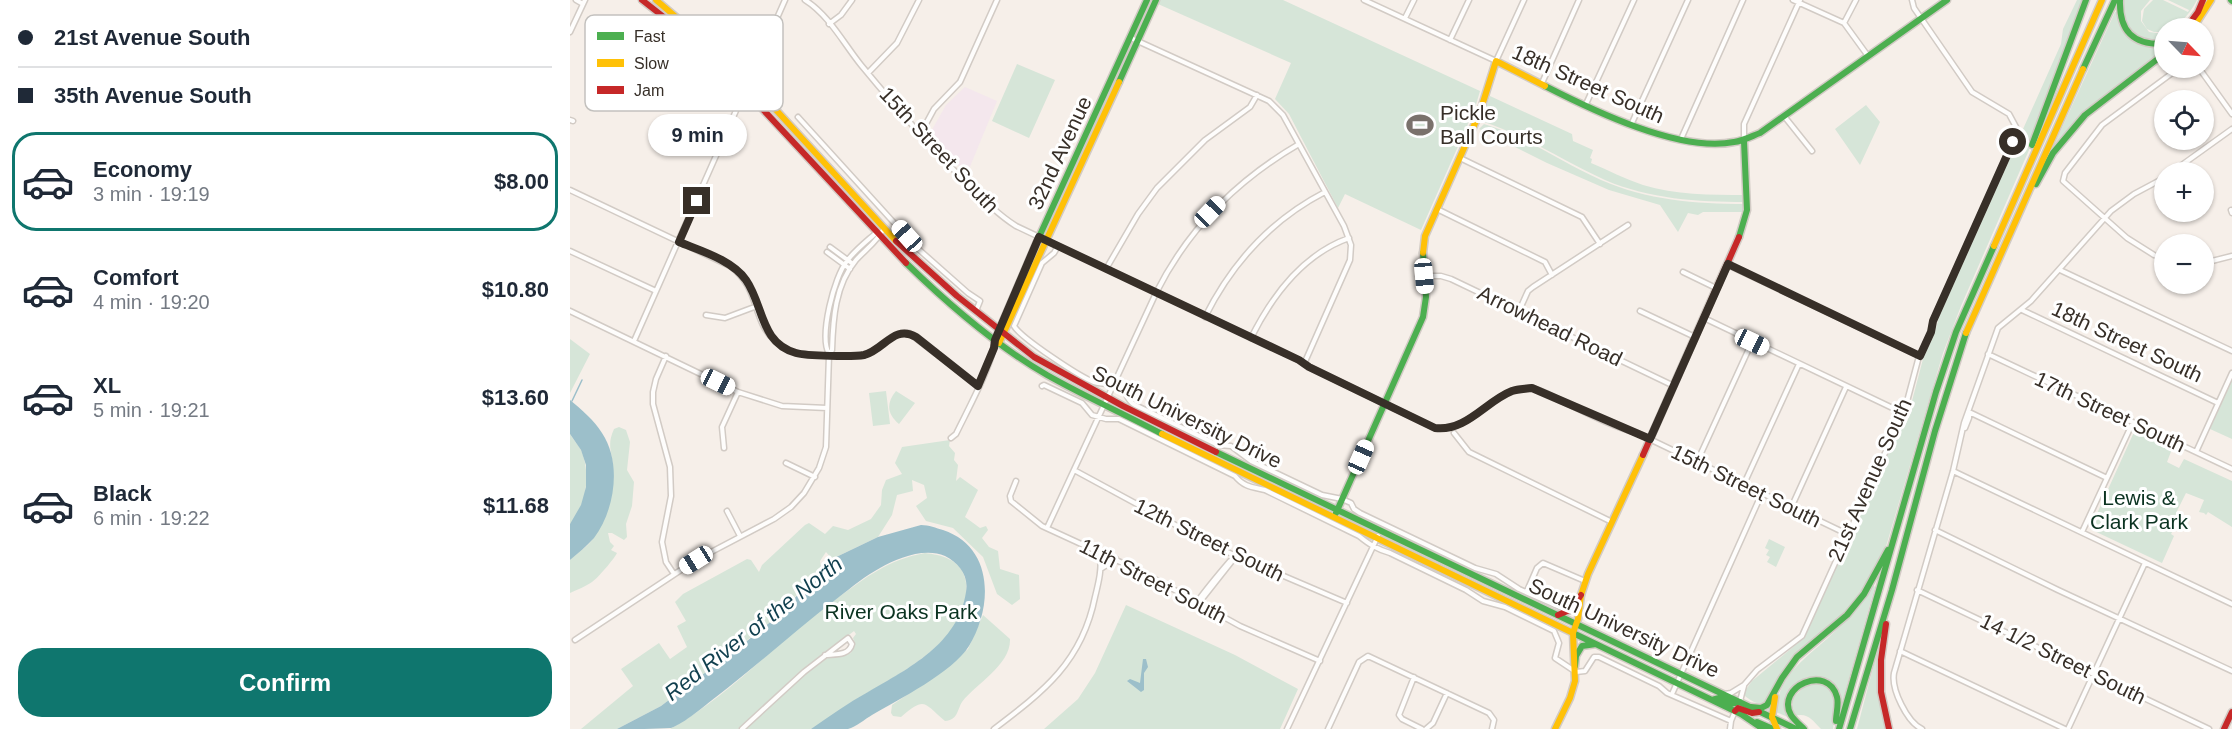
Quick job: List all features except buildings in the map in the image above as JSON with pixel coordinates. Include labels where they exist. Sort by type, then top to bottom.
[{"type":"main road","name":"South University Drive","points":[[642,0],[661,15]]},
{"type":"main road","name":"South University Drive","points":[[656,0],[673,15]]},
{"type":"main road","name":"32nd Avenue","points":[[1134,40],[1148,0]]},
{"type":"main road","name":"32nd Avenue","points":[[996,344],[1134,40],[1156,0]]},
{"type":"main road","name":"18th Street South","points":[[1496,61],[1631,125],[1681,140],[1716,143],[1744,141],[1784,116],[1947,0]]},
{"type":"main road","points":[[2008,210],[2086,0]]},
{"type":"main road","points":[[1837,729],[1936,392],[1956,332],[2102,0]]},
{"type":"main road","points":[[1850,729],[1892,590],[1950,377],[1973,314],[2115,0]]},
{"type":"main road","points":[[2120,0],[2122,22],[2128,33],[2144,44],[2154,44]]},
{"type":"main road","points":[[2194,18],[2203,0]]},
{"type":"main road","points":[[2199,18],[2211,0]]},
{"type":"main road","points":[[1334,517],[1424,313],[1422,245],[1483,104],[1496,61]]},
{"type":"main road","points":[[2012,227],[2053,153],[2073,127],[2104,99],[2154,62]]},
{"type":"main road","name":"South University Drive","points":[[765,111],[879,234],[930,285],[996,344],[1047,375],[1193,450],[1775,729]]},
{"type":"main road","name":"South University Drive","points":[[776,111],[884,228],[929,273],[1034,357],[1107,398],[1796,729]]},
{"type":"main road","points":[[1575,669],[1573,633],[1577,624],[1585,581],[1743,228],[1747,210],[1744,141]]},
{"type":"main road","points":[[1193,450],[1200,449],[1223,460],[1228,457]]},
{"type":"main road","points":[[1251,477],[1258,476],[1272,483],[1282,483]]},
{"type":"main road","points":[[1751,707],[1761,708],[1767,705],[1797,657],[1838,624],[1856,605],[1870,585],[1895,535]]},
{"type":"main road","points":[[1460,578],[1467,578],[1486,586],[1491,584]]},
{"type":"main road","points":[[1889,729],[1881,692],[1881,660],[1892,590]]},
{"type":"main road","points":[[1492,593],[1501,592],[1523,602],[1529,601]]},
{"type":"main road","points":[[1558,615],[1569,611],[1581,595]]},
{"type":"main road","points":[[1555,729],[1573,690],[1576,656],[1582,646],[1597,644]]},
{"type":"main road","points":[[1775,729],[1772,717],[1773,704],[1782,678]]},
{"type":"main road","points":[[1804,729],[1792,718],[1789,701],[1797,685],[1809,680],[1824,682],[1835,689],[1839,709],[1837,729]]},
{"type":"main road","points":[[1712,700],[1719,698],[1730,704],[1740,702]]},
{"type":"main road","points":[[1760,711],[1752,713],[1738,708],[1738,713],[1763,729]]},
{"type":"main road","points":[[2224,729],[2232,712]]},
{"type":"street","points":[[570,32],[584,2],[576,0]]},
{"type":"street","points":[[778,15],[785,0]]},
{"type":"street","name":"15th Street South","points":[[805,0],[812,4],[868,73],[957,173],[1001,216],[1016,226],[1435,428],[1445,429],[1467,421],[1510,392],[1532,388],[1650,439],[1847,534]]},
{"type":"street","points":[[829,24],[841,15],[852,0]]},
{"type":"street","points":[[868,73],[897,43],[919,0]]},
{"type":"street","points":[[921,134],[934,109],[960,82],[997,0]]},
{"type":"street","name":"18th Street South","points":[[1364,0],[1496,61]]},
{"type":"street","points":[[1405,18],[1414,0]]},
{"type":"street","points":[[1450,40],[1468,0]]},
{"type":"street","points":[[1496,61],[1524,0]]},
{"type":"street","points":[[1542,83],[1579,0]]},
{"type":"street","points":[[1586,104],[1634,0]]},
{"type":"street","points":[[1631,125],[1688,0]]},
{"type":"street","points":[[1681,140],[1743,0]]},
{"type":"street","points":[[1793,0],[1800,1],[1844,23],[1868,56]]},
{"type":"street","points":[[1844,23],[1856,0]]},
{"type":"street","points":[[1912,0],[1921,19]]},
{"type":"street","points":[[1744,141],[1744,124],[1800,1]]},
{"type":"street","name":"21st Avenue South","points":[[1725,694],[1744,685],[1757,670],[1802,636],[1903,413],[1933,321],[2016,133],[2013,121],[2003,108],[1981,99],[1972,92],[1921,19]]},
{"type":"street","points":[[1134,40],[1257,95],[1277,107],[1325,192],[1349,238],[1352,250],[1350,260],[1304,364]]},
{"type":"street","points":[[2154,255],[2127,238],[2063,181],[2065,172],[2102,124],[2166,78]]},
{"type":"street","points":[[2206,78],[2232,114]]},
{"type":"street","points":[[1106,269],[1138,214],[1158,188],[1205,140],[1250,107],[1257,95]]},
{"type":"street","points":[[634,341],[737,111]]},
{"type":"street","points":[[1784,116],[1812,151]]},
{"type":"street","points":[[798,117],[916,247],[980,301],[980,306],[976,311]]},
{"type":"street","points":[[2186,162],[2232,129]]},
{"type":"street","points":[[1047,528],[1156,293],[1185,244],[1210,212],[1228,194],[1252,174],[1299,144]]},
{"type":"street","points":[[814,152],[822,145]]},
{"type":"street","points":[[1460,158],[1582,217],[1600,244]]},
{"type":"street","points":[[1922,729],[1911,722],[1894,685],[1894,673],[1969,412],[1998,328],[2022,310],[2111,211],[2134,194],[2154,184]]},
{"type":"street","points":[[570,190],[713,257],[738,272],[746,281],[769,334],[796,353],[864,355],[897,334],[909,333],[978,386]]},
{"type":"street","points":[[1205,317],[1232,271],[1250,248],[1293,210],[1325,192]]},
{"type":"street","points":[[1437,209],[1545,262],[1552,275]]},
{"type":"street","points":[[833,304],[851,267],[884,228],[893,221]]},
{"type":"street","points":[[1519,311],[1528,291],[1628,225]]},
{"type":"street","points":[[575,640],[674,574],[774,519],[804,493],[814,477],[826,447],[833,304],[845,263],[879,234]]},
{"type":"street","points":[[1251,338],[1262,317],[1291,278],[1316,256],[1337,242],[1349,238]]},
{"type":"street","points":[[1058,246],[1054,254],[1042,263],[1014,328],[1055,358],[1090,380],[1123,389],[1128,401],[1135,405],[1209,441],[1233,447],[1251,461],[1322,495],[1342,499],[1366,516],[1475,568],[1496,574],[1519,589],[1569,611]]},
{"type":"street","points":[[828,249],[851,267]]},
{"type":"street","points":[[570,251],[656,291]]},
{"type":"street","points":[[2214,260],[2232,256]]},
{"type":"street","points":[[1728,264],[1920,356]]},
{"type":"street","points":[[2060,270],[2232,351]]},
{"type":"street","points":[[1683,272],[1717,288]]},
{"type":"street","name":"Arrowhead Road","points":[[1424,276],[1441,276],[1451,279],[1674,386]]},
{"type":"street","points":[[706,315],[725,318],[757,306]]},
{"type":"street","name":"18th Street South","points":[[2022,310],[2218,403]]},
{"type":"street","points":[[570,311],[738,392],[782,406],[827,408]]},
{"type":"street","points":[[1640,311],[1696,337]]},
{"type":"street","points":[[1704,318],[1903,413]]},
{"type":"street","points":[[1697,462],[1752,342]]},
{"type":"street","name":"32nd Avenue","points":[[951,438],[959,428],[996,344]]},
{"type":"street","name":"17th Street South","points":[[1988,354],[2232,469]]},
{"type":"street","points":[[666,356],[652,392],[653,404],[670,467],[671,496],[662,543],[666,562],[674,574]]},
{"type":"street","points":[[1744,484],[1799,364]]},
{"type":"street","points":[[2196,452],[2232,373]]},
{"type":"street","points":[[1042,386],[1082,403],[1092,415],[1119,419],[1235,476],[1241,483],[1265,490],[1359,536],[1373,547],[1487,602],[1554,631],[1559,643],[1555,658],[1575,669],[1585,671],[1591,660],[1599,657],[1731,721]]},
{"type":"street","points":[[1791,508],[1846,387]]},
{"type":"street","points":[[724,448],[722,427],[738,392]]},
{"type":"street","points":[[1969,412],[2107,478]]},
{"type":"street","points":[[2082,532],[2133,422]]},
{"type":"street","points":[[1454,433],[1469,452],[1612,522]]},
{"type":"street","points":[[1228,457],[1233,447]]},
{"type":"street","points":[[786,463],[814,477]]},
{"type":"street","name":"12th Street South","points":[[1074,470],[1234,559],[1347,603]]},
{"type":"street","points":[[1953,471],[2232,604]]},
{"type":"street","points":[[1248,486],[1251,477]]},
{"type":"street","name":"11th Street South","points":[[1016,481],[1010,496],[1011,501],[1037,523],[1199,600],[1240,626],[1320,661]]},
{"type":"street","points":[[1672,694],[1762,493]]},
{"type":"street","points":[[727,511],[740,536]]},
{"type":"street","points":[[1288,729],[1380,530]]},
{"type":"street","points":[[1935,530],[2232,671]]},
{"type":"street","points":[[994,729],[1050,685],[1071,659],[1090,619],[1102,568],[1100,552]]},
{"type":"street","points":[[1102,568],[1116,559]]},
{"type":"street","points":[[1199,600],[1210,583],[1234,559]]},
{"type":"street","points":[[1527,591],[1537,568],[1543,563],[1585,581]]},
{"type":"street","points":[[1900,651],[2067,729],[2145,563]]},
{"type":"street","name":"14 1/2 Street South","points":[[1917,590],[2210,729]]},
{"type":"street","points":[[1487,602],[1492,593]]},
{"type":"street","points":[[741,729],[825,655],[848,638],[852,644],[849,651],[825,655]]},
{"type":"street","points":[[1328,729],[1361,659],[1371,657],[1489,713],[1494,720],[1492,729]]},
{"type":"street","points":[[1414,677],[1399,715],[1402,719],[1424,729],[1433,723],[1447,693]]},
{"type":"street","points":[[1740,702],[1744,685]]},
{"type":"street","points":[[1730,729],[1731,721],[1738,713]]},
{"type":"shaded area","points":[[965,87],[997,101],[967,174],[929,135],[946,105]]},
{"type":"green space","points":[[1160,0],[1283,0],[1480,91],[1475,108],[1421,230],[1345,194],[1338,208],[1289,114],[1275,99],[1291,63],[1158,4]]},
{"type":"green space","points":[[2077,0],[2084,0],[2029,150],[1943,353],[1885,550],[1861,593],[1849,608],[1789,661],[1767,702],[1755,702],[1745,696],[1745,691],[1752,681],[1804,638],[1908,410],[1903,430],[1912,410],[1912,401],[1923,359],[1939,317],[2061,44],[2063,29]]},
{"type":"green space","points":[[2122,0],[2150,0],[2141,11],[2141,21],[2149,32],[2154,33],[2154,42],[2131,33],[2123,11]]},
{"type":"green space","points":[[2153,0],[2163,0],[2188,12],[2189,10],[2168,0],[2197,0],[2185,18],[2154,18],[2154,32],[2147,29],[2142,21],[2144,9]]},
{"type":"green space","points":[[2115,12],[2117,12],[2131,38],[2154,44],[2154,59],[2098,101],[2056,147],[2054,145]]},
{"type":"green space","points":[[1017,64],[1055,80],[1029,138],[992,121]]},
{"type":"green space","points":[[1490,96],[1572,134],[1573,141],[1593,150],[1591,163],[1630,180],[1680,193],[1745,195],[1745,202],[1674,198],[1639,191],[1605,180],[1528,141],[1481,121]]},
{"type":"green space","points":[[1866,105],[1880,122],[1860,165],[1835,129]]},
{"type":"green space","points":[[1484,124],[1514,135],[1618,187],[1672,200],[1745,204],[1745,212],[1703,212],[1698,215],[1688,213],[1678,232],[1660,205],[1609,190],[1547,163],[1479,129]]},
{"type":"green space","points":[[570,339],[590,354],[570,393]]},
{"type":"green space","points":[[2232,379],[2232,439],[2210,429]]},
{"type":"green space","points":[[886,391],[890,424],[873,426],[869,393]]},
{"type":"green space","points":[[896,391],[915,403],[899,424],[889,408]]},
{"type":"green space","points":[[619,427],[626,430],[630,442],[627,470],[634,482],[632,506],[626,524],[627,537],[624,540],[608,533],[610,542],[614,546],[611,550],[617,553],[616,556],[594,580],[570,593],[570,560],[589,543],[596,532],[613,470],[610,440],[614,429]]},
{"type":"green space","name":"Lewis & Clark Park","points":[[2135,430],[2172,449],[2167,462],[2179,468],[2184,459],[2232,481],[2232,527],[2208,512],[2206,515],[2199,512],[2204,500],[2186,493],[2176,513],[2171,534],[2174,536],[2162,563],[2090,529]]},
{"type":"green space","points":[[570,434],[584,459],[586,489],[576,517],[570,524]]},
{"type":"green space","points":[[950,440],[949,446],[955,453],[954,460],[958,465],[956,481],[960,477],[978,490],[965,517],[980,528],[986,526],[988,530],[982,538],[989,547],[998,551],[1000,569],[1019,575],[1020,599],[1012,605],[997,594],[983,557],[953,528],[926,521],[916,506],[927,498],[924,485],[912,480],[913,491],[897,495],[892,515],[878,537],[832,559],[826,552],[820,561],[821,568],[779,615],[699,678],[661,706],[617,729],[581,729],[633,686],[621,669],[659,643],[670,659],[687,647],[677,626],[686,621],[675,602],[683,594],[747,559],[751,560],[759,572],[762,565],[809,523],[825,534],[833,526],[848,530],[871,519],[881,505],[882,490],[886,480],[902,474],[895,463],[902,447]]},
{"type":"green space","points":[[1769,539],[1785,547],[1776,567],[1767,562],[1770,557],[1766,555],[1769,550],[1765,548]]},
{"type":"green space","name":"River Oaks Park","points":[[925,553],[949,559],[959,566],[965,578],[966,599],[959,619],[946,637],[909,668],[847,705],[814,728],[745,729],[824,659],[851,653],[855,643],[854,631],[794,677],[738,729],[670,729],[714,700],[815,615],[878,570],[899,560]]},
{"type":"green space","points":[[1873,585],[1875,587],[1842,703],[1840,693],[1829,681],[1813,677],[1805,678],[1791,689],[1790,718],[1776,712],[1782,687],[1788,677],[1804,659],[1849,618]]},
{"type":"green space","points":[[1126,605],[1235,655],[1298,689],[1280,729],[1044,729],[1078,699],[1095,673]]},
{"type":"green space","points":[[983,615],[1010,639],[1009,648],[999,666],[962,702],[955,717],[945,721],[924,704],[915,706],[901,717],[893,716],[892,705],[939,673],[968,649]]},
{"type":"green space","points":[[1878,649],[1880,649],[1886,729],[1857,729]]},
{"type":"green space","points":[[1808,683],[1825,684],[1833,692],[1835,714],[1833,729],[1821,729],[1803,715],[1794,716],[1792,699]]},
{"type":"water","points":[[570,400],[592,419],[602,433],[612,458],[614,472],[611,500],[601,527],[594,538],[570,560],[570,524],[581,505],[586,487],[586,465],[581,450],[570,434]]},
{"type":"water","points":[[921,525],[943,530],[960,538],[972,550],[980,564],[985,597],[977,631],[969,646],[951,666],[924,685],[851,728],[811,729],[915,664],[942,640],[953,626],[961,610],[966,592],[966,581],[959,566],[950,559],[929,553],[911,555],[874,571],[823,609],[732,685],[676,726],[617,729],[661,706],[742,645],[779,615],[830,560],[878,537]]},
{"type":"water","points":[[1143,659],[1146,659],[1148,667],[1144,673],[1144,690],[1141,692],[1127,681],[1130,679],[1140,683]]},
{"type":"waterway","points":[[572,401],[582,380]]},
{"type":"traffic: fast","points":[[995,340],[1039,237],[1147,0]]},
{"type":"traffic: fast","points":[[1119,82],[1156,0]]},
{"type":"traffic: fast","points":[[1545,86],[1611,117],[1663,135],[1712,144],[1744,140],[1760,133],[1947,0]]},
{"type":"traffic: fast","points":[[2032,145],[2086,0]]},
{"type":"traffic: fast","points":[[2083,69],[2115,0]]},
{"type":"traffic: fast","points":[[2120,0],[2120,11],[2125,28],[2136,39],[2154,44]]},
{"type":"traffic: fast","points":[[2036,184],[2053,153],[2085,115],[2154,62]]},
{"type":"traffic: fast","points":[[1739,237],[1747,210],[1744,141]]},
{"type":"traffic: fast","points":[[1839,729],[1936,392],[1956,332],[1994,246]]},
{"type":"traffic: fast","points":[[1336,513],[1423,317],[1426,297],[1423,253]]},
{"type":"traffic: fast","points":[[906,263],[938,294],[1009,351],[1047,375],[1162,434]]},
{"type":"traffic: fast","points":[[1850,729],[1892,590],[1935,431],[1966,333]]},
{"type":"traffic: fast","points":[[1216,452],[1796,729]]},
{"type":"traffic: fast","points":[[1751,707],[1761,708],[1767,705],[1797,657],[1847,615],[1864,594],[1888,550]]},
{"type":"traffic: fast","points":[[1573,633],[1743,715]]},
{"type":"traffic: fast","points":[[1575,666],[1576,656],[1582,646],[1596,644]]},
{"type":"traffic: fast","points":[[1804,729],[1795,721],[1788,705],[1790,696],[1796,688],[1814,680],[1832,687],[1838,700],[1836,721]]},
{"type":"traffic: fast","points":[[1712,700],[1719,698],[1730,704],[1740,702]]},
{"type":"traffic: fast","points":[[1741,714],[1763,729]]},
{"type":"traffic: fast","points":[[1757,722],[1773,729]]},
{"type":"traffic: slow","points":[[656,0],[674,15]]},
{"type":"traffic: slow","points":[[1994,246],[2102,0]]},
{"type":"traffic: slow","points":[[2199,18],[2211,0]]},
{"type":"traffic: slow","points":[[1423,253],[1425,236],[1480,112],[1496,61],[1545,86]]},
{"type":"traffic: slow","points":[[1966,333],[2083,69]]},
{"type":"traffic: slow","points":[[999,343],[1119,82]]},
{"type":"traffic: slow","points":[[777,111],[896,241]]},
{"type":"traffic: slow","points":[[1162,434],[1573,633]]},
{"type":"traffic: slow","points":[[1555,729],[1570,698],[1575,681],[1573,633],[1578,619],[1581,595],[1588,574],[1643,455]]},
{"type":"traffic: slow","points":[[1775,697],[1772,717],[1777,729]]},
{"type":"traffic: jam","points":[[642,0],[661,15]]},
{"type":"traffic: jam","points":[[2194,18],[2203,0]]},
{"type":"traffic: jam","points":[[764,111],[906,263]]},
{"type":"traffic: jam","points":[[1643,455],[1739,237]]},
{"type":"traffic: jam","points":[[896,241],[957,296],[1034,357],[1123,406],[1216,452]]},
{"type":"traffic: jam","points":[[1558,615],[1572,609],[1581,595]]},
{"type":"traffic: jam","points":[[1886,624],[1881,660],[1881,692],[1889,729]]},
{"type":"traffic: jam","points":[[1735,711],[1738,708],[1752,713],[1759,712]]},
{"type":"traffic: jam","points":[[2224,729],[2232,712]]},
{"type":"place","name":"Pickle Ball Courts","points":[[1420,125]]},
{"type":"route","points":[[697,201],[679,242],[705,253],[738,272],[751,291],[769,334],[776,342],[796,353],[864,355],[897,334],[905,332],[916,337],[978,386],[1012,298],[1039,237],[1208,319],[1299,360],[1435,428],[1445,429],[1467,421],[1510,392],[1532,388],[1619,428],[1650,439],[1728,264],[1920,356],[1931,332],[1933,321],[2013,142]]},
{"type":"water label","name":"Red River of the North","points":[[753,628]]}]
